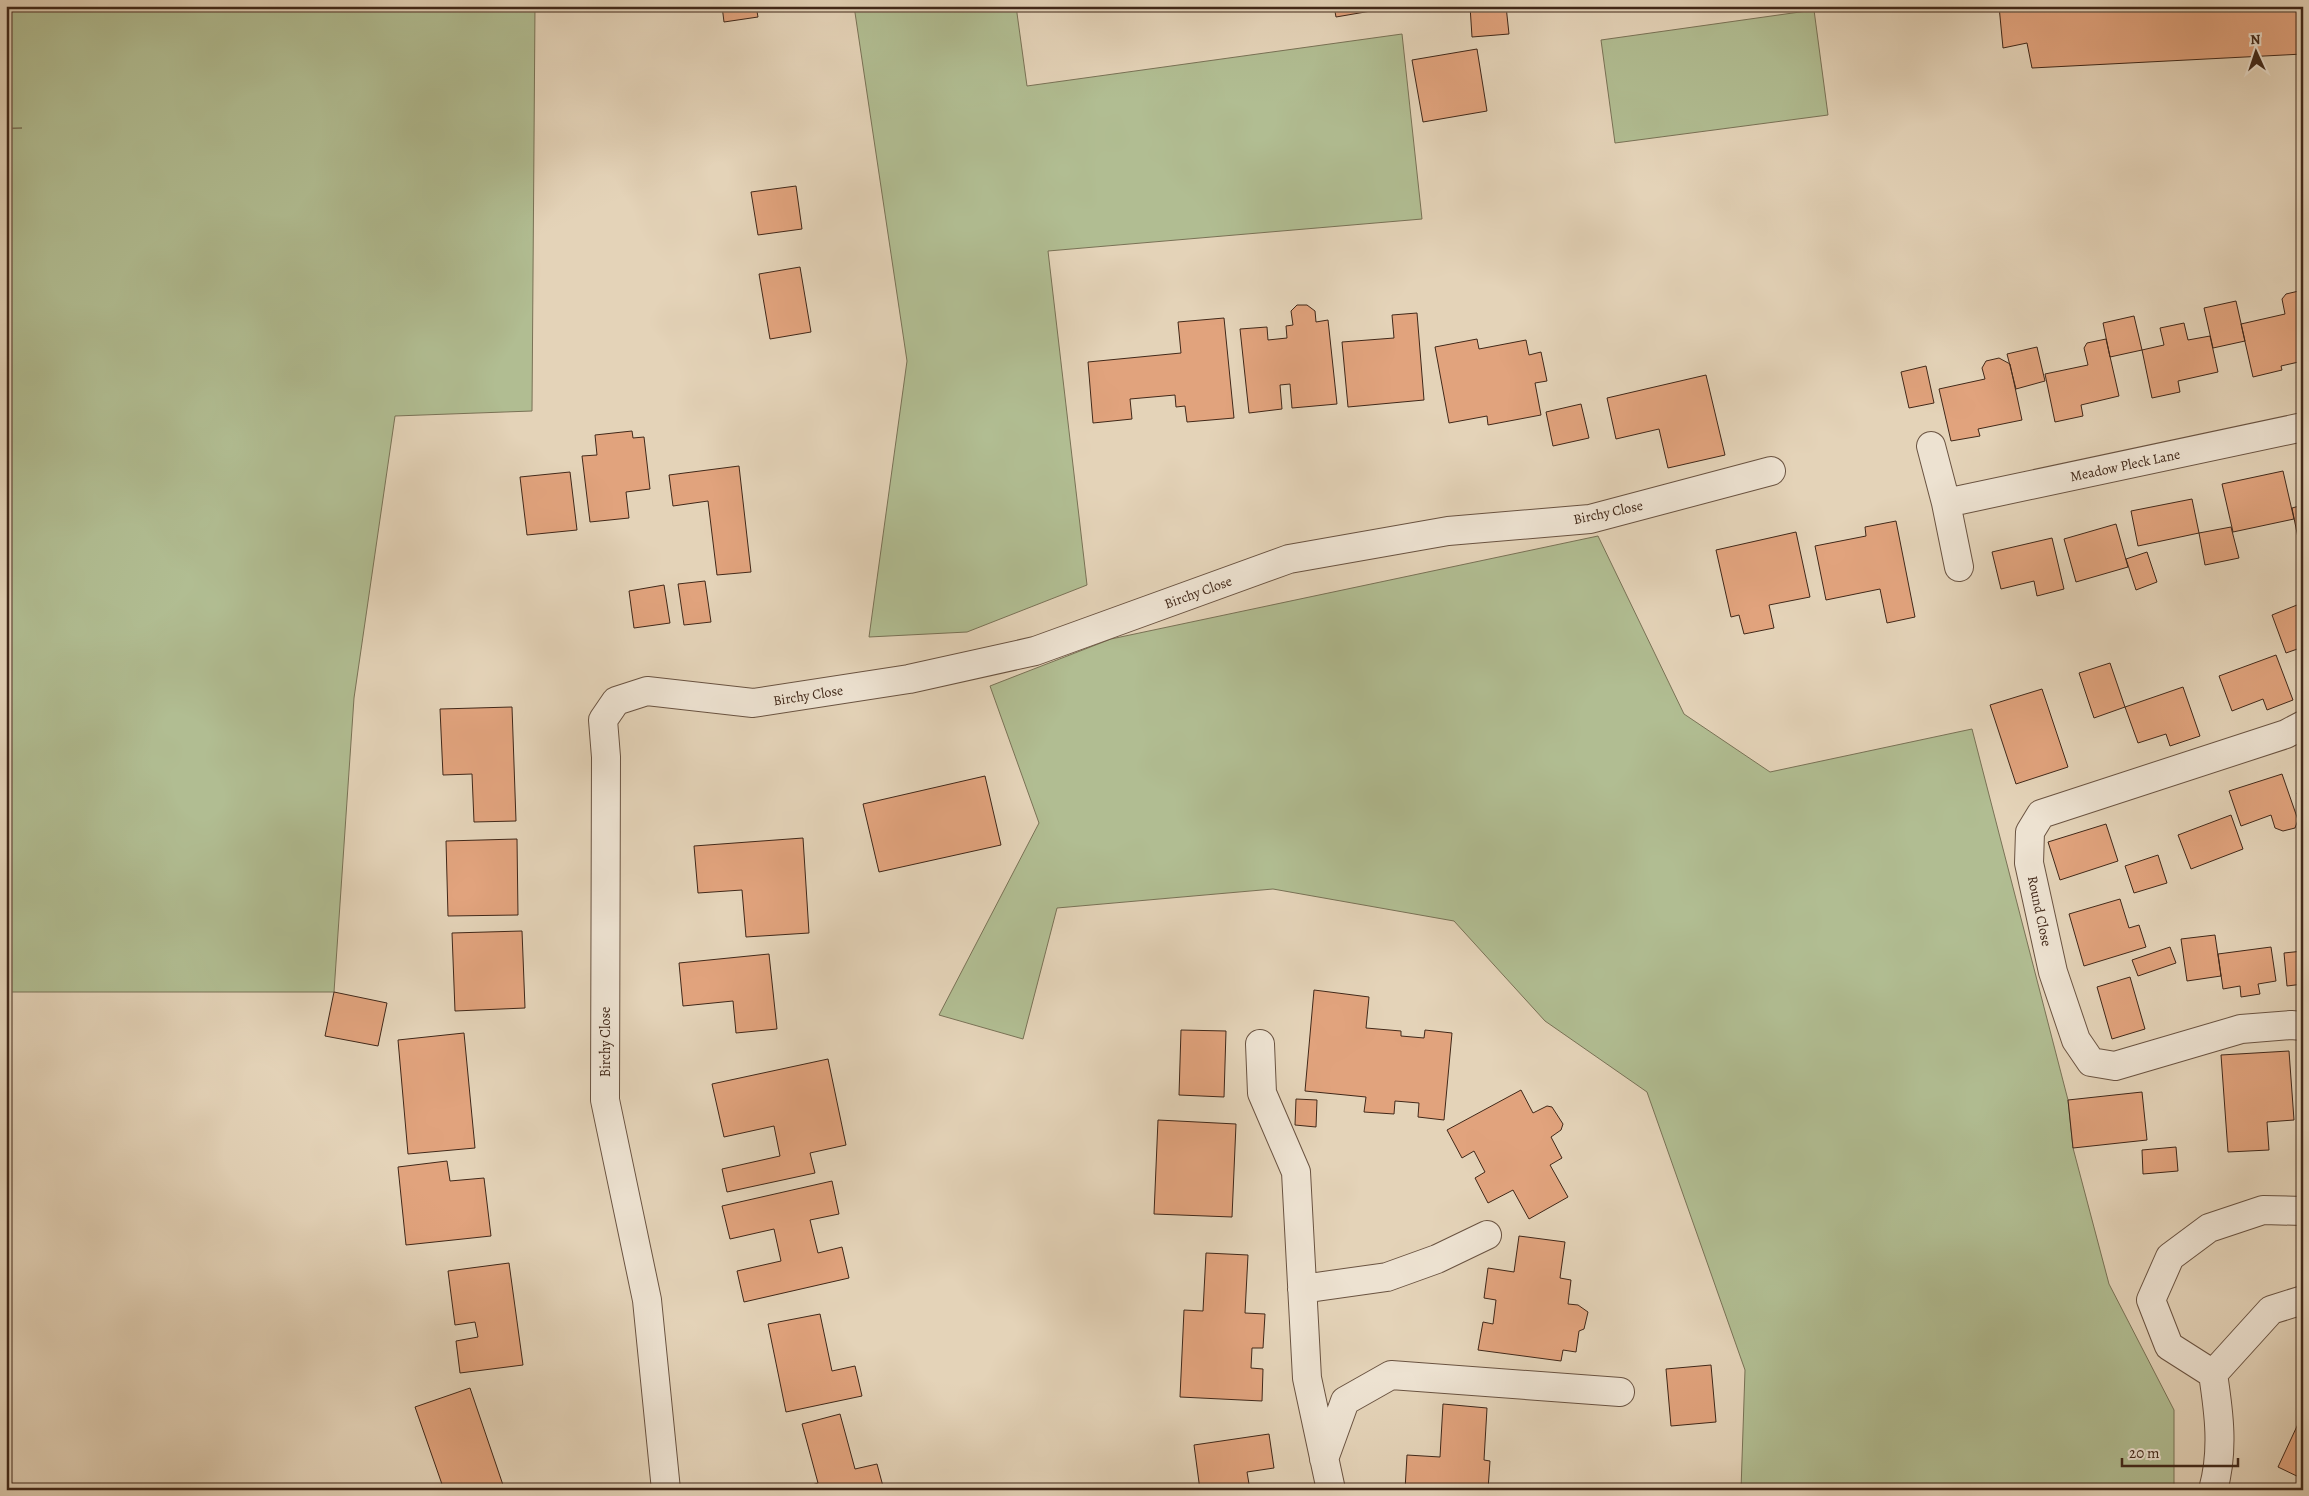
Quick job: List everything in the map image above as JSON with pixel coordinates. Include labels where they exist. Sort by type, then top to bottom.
[{"type":"street","name":"Meadow Pleck Lane","points":[[1946,503],[2303,427]]},
{"type":"street","points":[[1931,446],[1946,503],[1959,567]]},
{"type":"street","name":"Birchy Close","points":[[666,1490],[647,1300],[605,1100],[606,757],[603,720],[616,701],[647,691],[754,703],[908,679],[1035,651],[1289,559],[1448,531],[1590,519],[1771,471]]},
{"type":"street","name":"Round Close","points":[[2303,725],[2286,734],[2041,814],[2030,832],[2029,863],[2052,972],[2076,1040],[2091,1062],[2115,1066],[2241,1028],[2303,1026]]},
{"type":"street","points":[[1260,1044],[1262,1094],[1296,1172],[1307,1378],[1331,1490]]},
{"type":"street","points":[[2214,1490],[2218,1473],[2220,1422],[2213,1374],[2168,1346],[2151,1300],[2170,1257],[2209,1228],[2262,1210],[2303,1211]]},
{"type":"street","points":[[1302,1289],[1387,1277],[1437,1259],[1487,1235]]},
{"type":"street","points":[[2213,1374],[2271,1310],[2303,1300]]},
{"type":"street","points":[[1324,1459],[1345,1401],[1391,1374],[1620,1392]]},
{"type":"green space","points":[[6,6],[535,6],[532,411],[395,416],[354,698],[334,992],[6,992],[6,129],[22,128],[6,128]]},
{"type":"green space","points":[[854,6],[1016,6],[1027,86],[1402,34],[1422,219],[1048,251],[1087,585],[967,632],[869,637],[907,361]]},
{"type":"green space","points":[[1814,10],[1828,115],[1615,143],[1601,40]]},
{"type":"green space","points":[[1598,536],[1684,714],[1770,772],[1972,729],[2068,1100],[2073,1148],[2109,1284],[2174,1410],[2174,1490],[1741,1490],[1745,1370],[1647,1092],[1545,1021],[1454,921],[1273,889],[1057,908],[1023,1039],[939,1015],[1039,823],[990,686],[1111,639]]},
{"type":"building","points":[[722,6],[756,6],[758,17],[724,22]]},
{"type":"building","points":[[1334,6],[1370,6],[1371,11],[1336,17]]},
{"type":"building","points":[[1470,6],[1506,6],[1509,34],[1472,37]]},
{"type":"building","points":[[1999,6],[2303,6],[2303,54],[2032,68],[2027,43],[2003,48]]},
{"type":"building","points":[[1477,49],[1487,111],[1423,122],[1412,60]]},
{"type":"building","points":[[796,186],[802,229],[758,235],[751,192]]},
{"type":"building","points":[[800,267],[811,332],[770,339],[759,274]]},
{"type":"building","points":[[2303,290],[2303,361],[2281,366],[2282,370],[2253,377],[2241,324],[2285,314],[2282,299],[2286,294]]},
{"type":"building","points":[[2236,301],[2245,341],[2213,348],[2204,308]]},
{"type":"building","points":[[1297,305],[1307,305],[1315,311],[1316,322],[1328,320],[1337,404],[1292,408],[1290,384],[1280,385],[1282,409],[1249,413],[1240,329],[1267,327],[1268,340],[1287,338],[1286,326],[1293,325],[1291,311]]},
{"type":"building","points":[[1417,313],[1424,400],[1348,407],[1342,342],[1394,338],[1392,315]]},
{"type":"building","points":[[2134,316],[2142,350],[2110,357],[2103,323]]},
{"type":"building","points":[[1224,318],[1234,418],[1187,422],[1185,406],[1176,407],[1175,395],[1130,399],[1132,419],[1093,423],[1088,362],[1181,353],[1178,322]]},
{"type":"building","points":[[2184,323],[2188,340],[2210,336],[2218,372],[2178,381],[2180,392],[2152,398],[2142,350],[2164,345],[2160,328]]},
{"type":"building","points":[[1477,339],[1479,349],[1526,340],[1529,355],[1541,352],[1547,381],[1535,383],[1541,415],[1488,425],[1487,416],[1449,423],[1435,347]]},
{"type":"building","points":[[2106,339],[2119,396],[2081,405],[2083,416],[2055,422],[2045,374],[2088,365],[2084,348],[2087,343]]},
{"type":"building","points":[[2037,347],[2045,381],[2016,389],[2007,354]]},
{"type":"building","points":[[1999,358],[2010,364],[2022,420],[1978,429],[1980,436],[1951,441],[1939,389],[1985,379],[1982,368],[1986,361]]},
{"type":"building","points":[[1926,366],[1934,403],[1909,408],[1901,372]]},
{"type":"building","points":[[1706,375],[1725,455],[1668,468],[1659,429],[1616,439],[1607,398]]},
{"type":"building","points":[[1581,404],[1589,438],[1553,446],[1546,412]]},
{"type":"building","points":[[632,431],[633,438],[644,437],[650,489],[626,492],[629,518],[590,522],[582,456],[597,455],[595,435]]},
{"type":"building","points":[[739,466],[751,572],[717,575],[708,501],[673,506],[669,475]]},
{"type":"building","points":[[2283,471],[2294,519],[2233,532],[2222,484]]},
{"type":"building","points":[[570,472],[577,530],[527,535],[520,477]]},
{"type":"building","points":[[2192,499],[2199,533],[2138,546],[2131,511]]},
{"type":"building","points":[[2303,505],[2303,542],[2299,543],[2292,508]]},
{"type":"building","points":[[1896,521],[1915,617],[1887,623],[1880,589],[1826,600],[1815,546],[1866,536],[1865,527]]},
{"type":"building","points":[[2116,524],[2128,567],[2076,582],[2064,539]]},
{"type":"building","points":[[2231,527],[2239,558],[2205,565],[2199,533]]},
{"type":"building","points":[[1796,532],[1810,597],[1769,605],[1774,628],[1744,634],[1739,615],[1731,617],[1716,550]]},
{"type":"building","points":[[2052,538],[2064,589],[2037,596],[2034,581],[2001,589],[1992,552]]},
{"type":"building","points":[[2147,552],[2157,582],[2136,590],[2126,559]]},
{"type":"building","points":[[705,581],[711,622],[684,625],[678,584]]},
{"type":"building","points":[[664,585],[670,623],[634,628],[629,591]]},
{"type":"building","points":[[2302,603],[2303,647],[2286,653],[2272,615]]},
{"type":"building","points":[[2276,655],[2293,700],[2267,710],[2263,699],[2232,711],[2219,676]]},
{"type":"building","points":[[2110,663],[2125,707],[2094,718],[2079,673]]},
{"type":"building","points":[[2183,687],[2200,736],[2170,746],[2166,734],[2138,743],[2125,707]]},
{"type":"building","points":[[2042,689],[2068,767],[2016,784],[1990,705]]},
{"type":"building","points":[[512,707],[516,821],[474,822],[472,774],[443,775],[440,709]]},
{"type":"building","points":[[2282,774],[2298,820],[2295,828],[2283,831],[2275,828],[2271,815],[2241,826],[2229,791]]},
{"type":"building","points":[[985,776],[1001,845],[879,872],[863,804]]},
{"type":"building","points":[[2303,791],[2303,810],[2297,793]]},
{"type":"building","points":[[2231,815],[2243,849],[2191,869],[2178,835]]},
{"type":"building","points":[[2106,824],[2118,861],[2060,880],[2048,842]]},
{"type":"building","points":[[803,838],[809,933],[746,937],[742,890],[698,893],[694,846]]},
{"type":"building","points":[[517,839],[518,915],[448,916],[446,841]]},
{"type":"building","points":[[2158,855],[2167,883],[2134,893],[2125,866]]},
{"type":"building","points":[[2120,899],[2129,928],[2139,925],[2146,947],[2084,966],[2069,914]]},
{"type":"building","points":[[522,931],[525,1008],[455,1011],[452,933]]},
{"type":"building","points":[[2215,935],[2221,976],[2187,981],[2181,939]]},
{"type":"building","points":[[2170,947],[2176,963],[2138,976],[2132,960]]},
{"type":"building","points":[[2271,947],[2276,981],[2258,984],[2260,994],[2241,997],[2240,986],[2223,989],[2218,954]]},
{"type":"building","points":[[2303,951],[2303,984],[2287,986],[2284,953]]},
{"type":"building","points":[[769,954],[777,1029],[736,1033],[733,1001],[683,1006],[679,963]]},
{"type":"building","points":[[2130,977],[2145,1029],[2112,1039],[2097,987]]},
{"type":"building","points":[[1314,990],[1369,997],[1366,1028],[1401,1031],[1401,1036],[1424,1038],[1425,1030],[1452,1033],[1444,1120],[1418,1117],[1419,1103],[1395,1101],[1394,1114],[1364,1112],[1366,1097],[1305,1091]]},
{"type":"building","points":[[334,992],[387,1003],[378,1046],[325,1036]]},
{"type":"building","points":[[1181,1030],[1226,1031],[1224,1097],[1179,1095]]},
{"type":"building","points":[[464,1033],[475,1148],[408,1154],[398,1040]]},
{"type":"building","points":[[2289,1051],[2294,1120],[2267,1122],[2269,1150],[2228,1152],[2221,1055]]},
{"type":"building","points":[[828,1059],[846,1145],[810,1153],[815,1173],[727,1192],[722,1169],[780,1156],[774,1126],[724,1137],[712,1084]]},
{"type":"building","points":[[1521,1090],[1533,1113],[1547,1106],[1552,1107],[1563,1124],[1561,1130],[1551,1137],[1562,1158],[1550,1165],[1568,1197],[1529,1219],[1513,1190],[1488,1203],[1475,1178],[1485,1172],[1474,1151],[1462,1158],[1447,1130]]},
{"type":"building","points":[[2142,1092],[2147,1140],[2073,1148],[2068,1100]]},
{"type":"building","points":[[1296,1099],[1317,1100],[1316,1127],[1295,1125]]},
{"type":"building","points":[[1158,1120],[1236,1124],[1232,1217],[1154,1214]]},
{"type":"building","points":[[2176,1147],[2178,1171],[2143,1174],[2142,1150]]},
{"type":"building","points":[[447,1161],[450,1181],[484,1178],[491,1236],[406,1245],[398,1167]]},
{"type":"building","points":[[832,1181],[839,1214],[810,1220],[818,1253],[842,1247],[849,1278],[744,1302],[737,1271],[781,1261],[774,1229],[730,1239],[722,1206]]},
{"type":"building","points":[[1519,1236],[1565,1242],[1560,1278],[1571,1280],[1568,1304],[1578,1305],[1588,1312],[1584,1329],[1579,1331],[1576,1352],[1563,1350],[1561,1361],[1478,1350],[1483,1322],[1493,1324],[1496,1300],[1484,1298],[1488,1268],[1514,1272]]},
{"type":"building","points":[[1206,1253],[1248,1255],[1245,1313],[1265,1314],[1263,1348],[1252,1348],[1251,1368],[1263,1369],[1262,1401],[1180,1397],[1184,1310],[1203,1311]]},
{"type":"building","points":[[509,1263],[523,1365],[460,1373],[456,1341],[478,1337],[475,1322],[455,1325],[448,1271]]},
{"type":"building","points":[[820,1314],[832,1371],[855,1366],[862,1396],[786,1412],[768,1324]]},
{"type":"building","points":[[1711,1365],[1716,1422],[1671,1426],[1666,1369]]},
{"type":"building","points":[[470,1388],[503,1485],[489,1490],[444,1490],[415,1407]]},
{"type":"building","points":[[1443,1404],[1487,1408],[1484,1460],[1490,1461],[1488,1490],[1405,1490],[1407,1455],[1440,1457]]},
{"type":"building","points":[[840,1414],[855,1469],[877,1464],[884,1490],[806,1490],[806,1487],[818,1483],[802,1424]]},
{"type":"building","points":[[2298,1424],[2303,1426],[2303,1479],[2278,1467]]},
{"type":"building","points":[[1269,1434],[1274,1468],[1247,1472],[1250,1490],[1200,1490],[1194,1445]]}]
